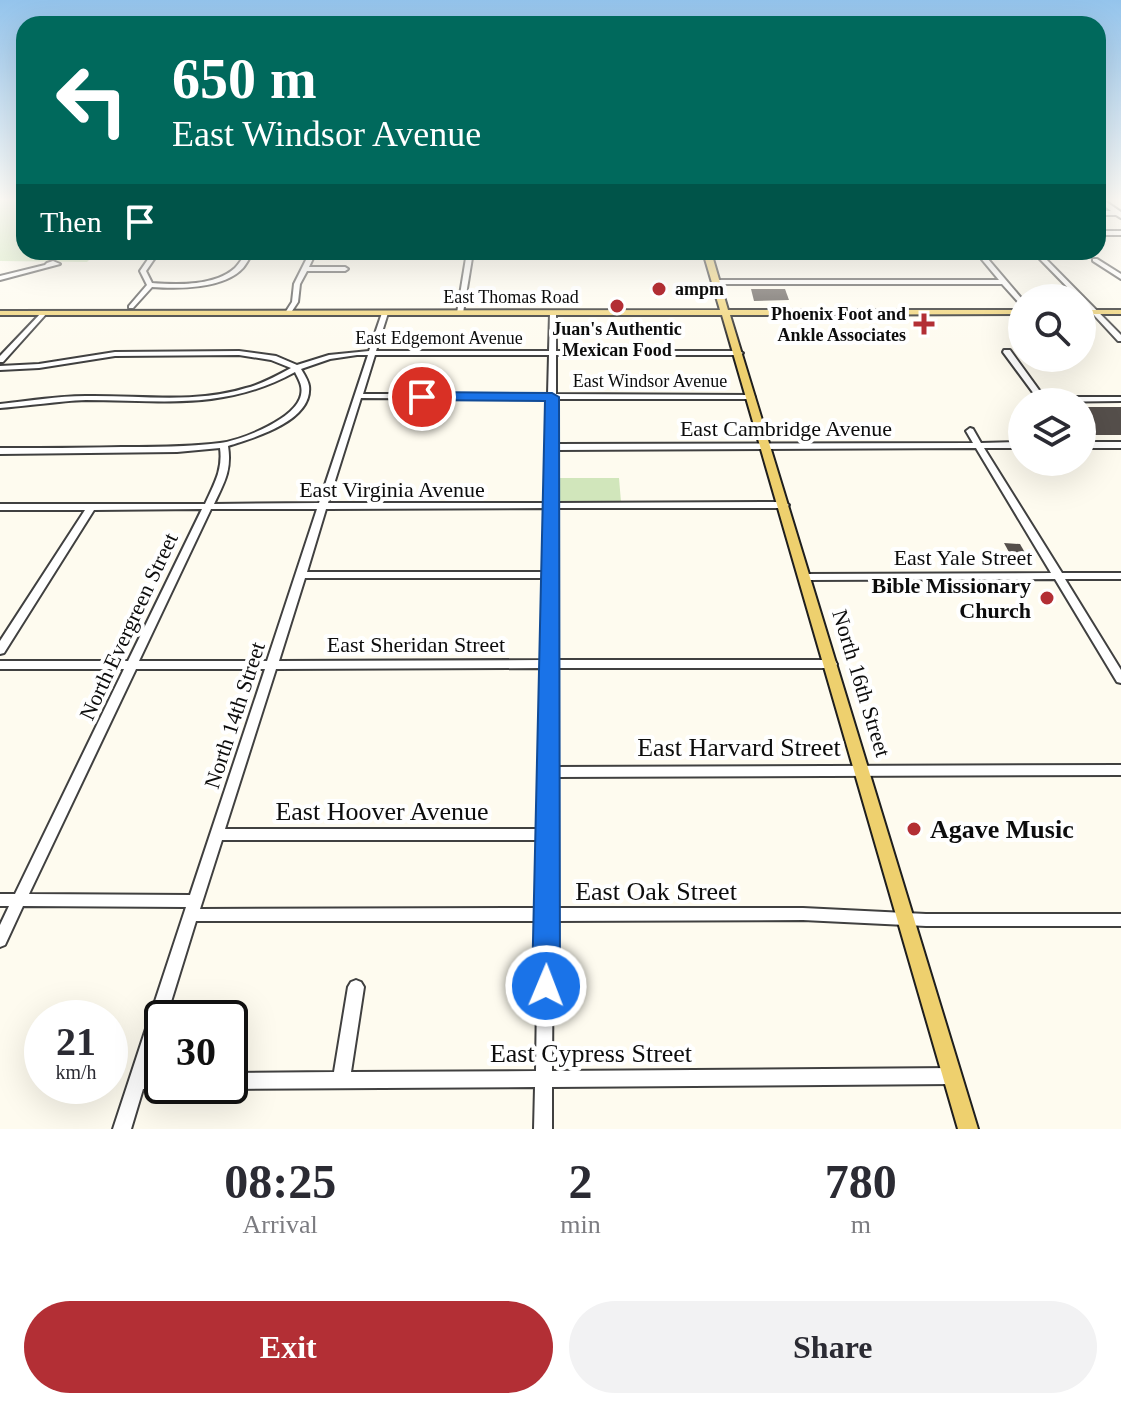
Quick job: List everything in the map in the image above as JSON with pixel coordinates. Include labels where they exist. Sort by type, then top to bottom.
[{"type":"main road","name":"North 16th Street","points":[[710,260],[968,1129]]},
{"type":"main road","name":"East Thomas Road","points":[[0,313],[1008,312]]},
{"type":"main road","points":[[1096,312],[1121,312]]},
{"type":"street","points":[[150,285],[143,271],[151,260]]},
{"type":"street","points":[[131,307],[150,285],[185,285],[216,279],[238,269],[244,260]]},
{"type":"street","points":[[288,313],[309,260]]},
{"type":"street","points":[[460,313],[469,260]]},
{"type":"street","points":[[986,260],[1008,287]]},
{"type":"street","points":[[1044,260],[1068,284]]},
{"type":"street","points":[[1095,260],[1121,277]]},
{"type":"street","points":[[0,278],[48,266]]},
{"type":"street","points":[[305,269],[345,269]]},
{"type":"street","points":[[717,282],[1004,282]]},
{"type":"street","points":[[0,360],[44,313]]},
{"type":"street","name":"North 14th Street","points":[[122,1129],[385,313]]},
{"type":"street","points":[[543,1129],[553,313]]},
{"type":"street","points":[[1096,313],[1121,339]]},
{"type":"street","points":[[1007,352],[1034,388]]},
{"type":"street","points":[[0,368],[39,366],[115,354],[239,353],[273,358],[297,368],[308,391],[306,400],[296,411],[265,431],[224,445],[177,449],[0,451]]},
{"type":"street","name":"East Edgemont Avenue","points":[[297,368],[342,355],[372,353],[739,353]]},
{"type":"street","points":[[0,406],[85,398],[231,396],[269,385],[297,368]]},
{"type":"street","name":"East Windsor Avenue","points":[[358,396],[751,397]]},
{"type":"street","points":[[1096,399],[1121,399]]},
{"type":"street","points":[[970,431],[1059,576],[1116,661],[1121,679]]},
{"type":"street","name":"North Evergreen Street","points":[[0,940],[207,507],[224,469],[224,445]]},
{"type":"street","name":"East Cambridge Avenue","points":[[551,447],[1008,445]]},
{"type":"street","points":[[1096,445],[1121,445]]},
{"type":"street","name":"East Virginia Avenue","points":[[0,507],[784,505]]},
{"type":"street","points":[[0,650],[91,507]]},
{"type":"street","points":[[300,575],[550,575]]},
{"type":"street","name":"East Yale Street","points":[[805,577],[1121,576]]},
{"type":"street","name":"East Sheridan Street","points":[[0,665],[831,664]]},
{"type":"street","name":"East Harvard Street","points":[[548,772],[1121,770]]},
{"type":"street","name":"East Hoover Avenue","points":[[217,835],[548,834]]},
{"type":"street","name":"East Oak Street","points":[[0,900],[193,908],[547,915],[803,914],[1121,920]]},
{"type":"street","points":[[341,1081],[356,987]]},
{"type":"street","name":"East Cypress Street","points":[[248,1081],[953,1076]]},
{"type":"street","points":[[137,1081],[144,1081]]},
{"type":"green space","points":[[0,252],[16,252],[16,260],[89,260],[87,262],[0,261]]},
{"type":"green space","points":[[556,478],[619,478],[621,502],[559,502],[556,500]]},
{"type":"building","points":[[751,289],[785,289],[789,300],[754,301]]},
{"type":"building","points":[[1096,407],[1121,407],[1121,435],[1096,435]]},
{"type":"building","points":[[1004,543],[1020,544],[1032,565],[1016,565]]},
{"type":"place","name":"ampm","points":[[659,289]]},
{"type":"place","name":"Juan's Authentic Mexican Food","points":[[617,306]]},
{"type":"place","name":"Phoenix Foot and Ankle Associates","points":[[924,324]]},
{"type":"place","name":"Bible Missionary Church","points":[[1047,598]]},
{"type":"place","name":"Agave Music","points":[[914,829]]},
{"type":"route","points":[[422,397],[552,397],[546,986]]}]
